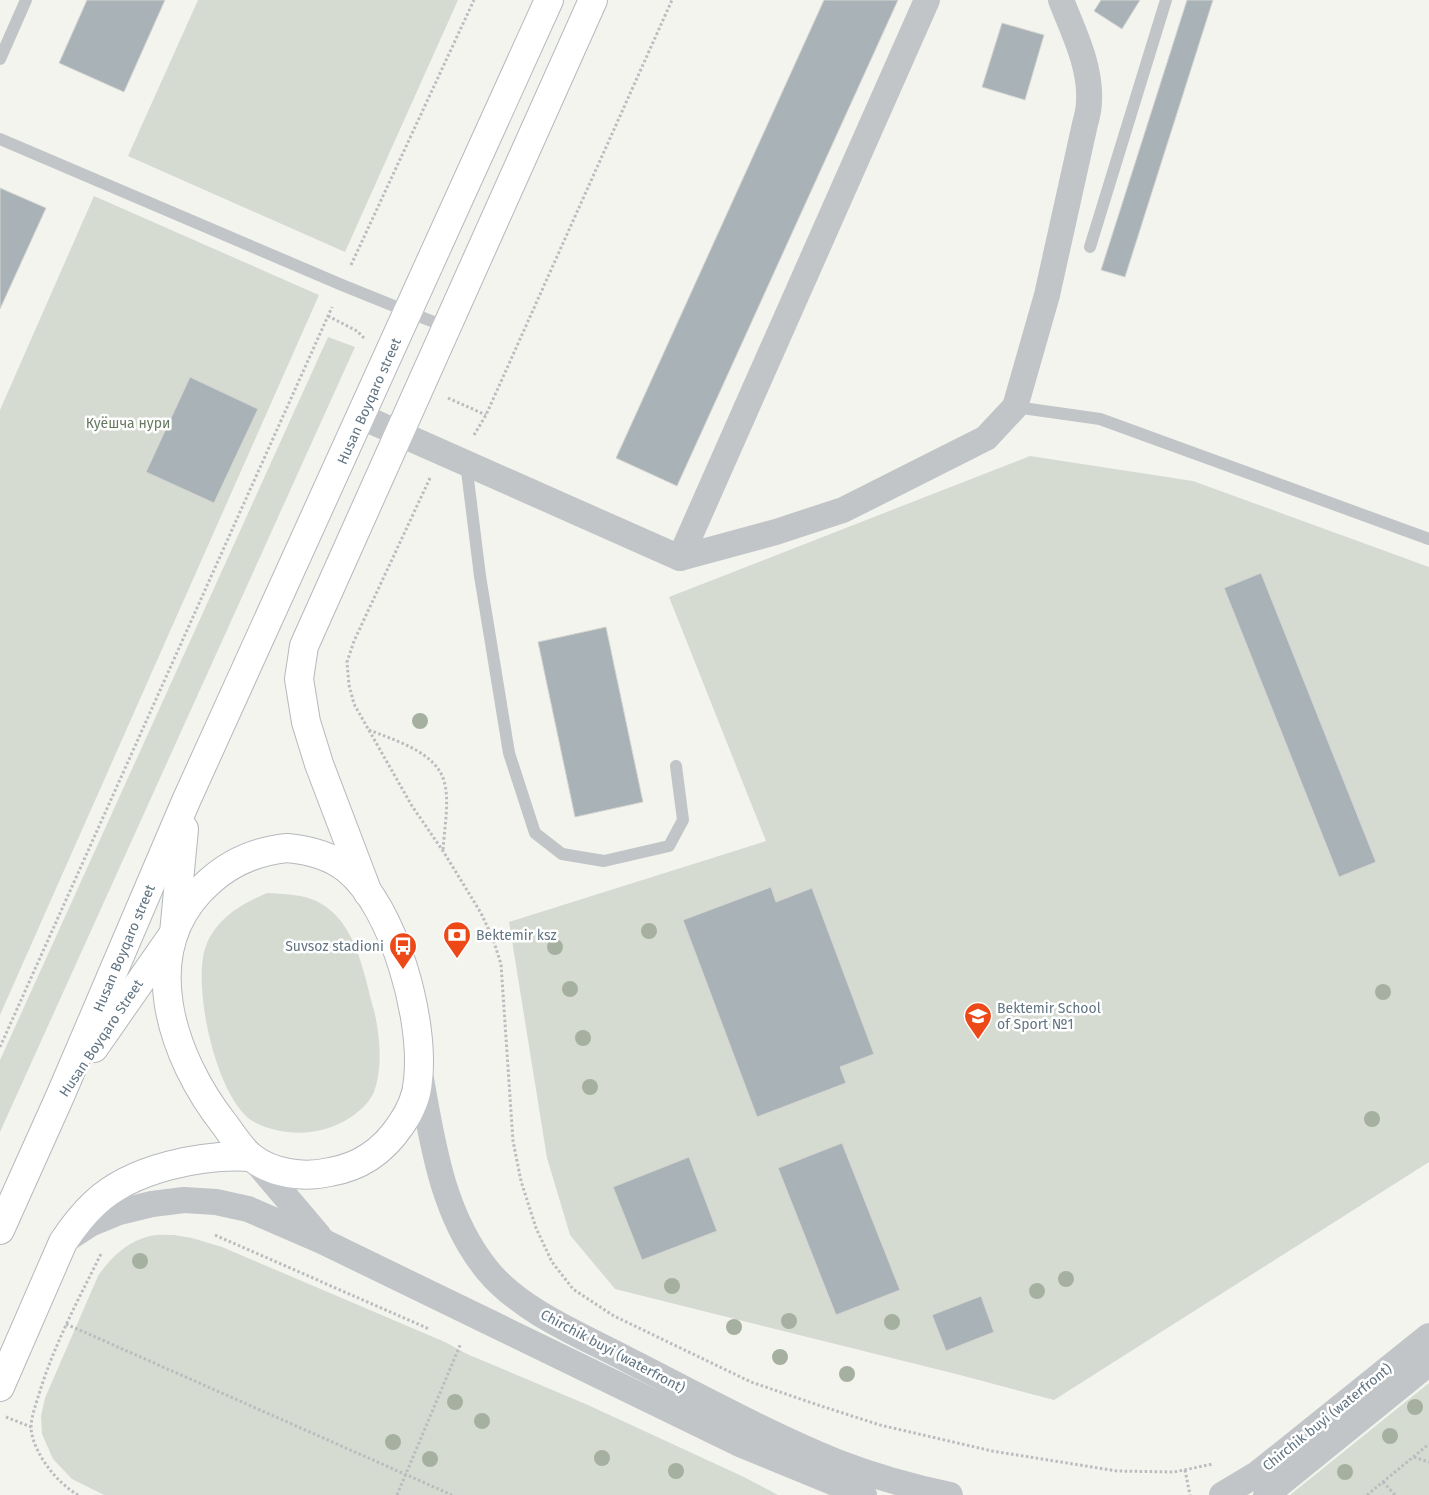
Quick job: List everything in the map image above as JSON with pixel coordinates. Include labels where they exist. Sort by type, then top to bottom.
[{"type":"main road","name":"Husan Boyqaro street","points":[[61,1094],[186,802],[362,417],[549,0]]},
{"type":"main road","points":[[399,433],[593,0]]},
{"type":"main road","name":"Husan Boyqaro Street","points":[[0,1386],[63,1242],[77,1220],[96,1201],[145,1173],[202,1158],[228,1155],[251,1157],[283,1172],[297,1174],[324,1174],[350,1168],[361,1163],[385,1145],[404,1121],[416,1094],[419,1067],[416,1027],[412,1002],[403,970],[390,933],[368,893],[319,764],[306,722],[299,679],[304,646],[399,433]]},
{"type":"main road","name":"Husan Boyqaro street","points":[[174,933],[186,802]]},
{"type":"main road","name":"Husan Boyqaro Street","points":[[0,1230],[61,1094],[174,933],[190,902],[213,878],[226,868],[256,853],[287,848],[302,849],[332,859],[346,868],[368,893]]},
{"type":"main road","name":"Husan Boyqaro Street","points":[[174,933],[168,957],[166,980],[169,1010],[186,1064],[216,1114],[251,1157]]},
{"type":"street","points":[[680,558],[927,0]]},
{"type":"street","points":[[362,417],[680,558],[776,532],[843,510],[986,438],[1015,407],[1047,295],[1089,101],[1087,77],[1082,57],[1061,0]]},
{"type":"street","name":"Chirchik buyi (waterfront)","points":[[419,1067],[433,1147],[449,1201],[464,1235],[486,1269],[500,1285],[551,1320],[758,1426],[839,1462],[916,1488],[950,1495]]},
{"type":"street","name":"Chirchik buyi (waterfront)","points":[[251,1157],[322,1241]]},
{"type":"street","name":"Chirchik buyi (waterfront)","points":[[63,1242],[90,1224],[119,1212],[152,1204],[184,1200],[216,1202],[248,1210],[322,1241],[742,1445],[864,1495]]},
{"type":"street","name":"Chirchik buyi (waterfront)","points":[[1222,1495],[1257,1474],[1429,1336]]},
{"type":"street","name":"Chirchik buyi (waterfront)","points":[[1266,1495],[1429,1363]]},
{"type":"lane","points":[[0,59],[26,0]]},
{"type":"lane","points":[[1090,247],[1166,0]]},
{"type":"lane","points":[[0,139],[342,285],[446,327]]},
{"type":"lane","points":[[1015,407],[1100,419],[1429,539]]},
{"type":"lane","points":[[456,458],[480,576],[509,753],[535,833],[562,854],[604,862],[669,846],[683,820],[676,766]]},
{"type":"path","points":[[0,1047],[342,285],[474,0]]},
{"type":"path","points":[[672,0],[486,415],[456,458],[437,463],[354,640],[347,662],[349,685],[354,704],[412,806],[481,912],[493,939],[501,964],[513,1141],[521,1181],[536,1228],[552,1262],[573,1288],[614,1316],[751,1382],[880,1425],[992,1451],[1117,1471],[1174,1472],[1216,1463]]},
{"type":"path","points":[[420,386],[486,415]]},
{"type":"path","points":[[368,729],[421,752],[438,768],[444,780],[446,796],[443,851]]},
{"type":"path","points":[[208,1232],[434,1332]]},
{"type":"path","points":[[78,1495],[62,1483],[42,1459],[31,1428],[34,1411],[46,1375],[66,1324],[106,1248]]},
{"type":"path","points":[[66,1324],[452,1495]]},
{"type":"path","points":[[397,1495],[461,1343],[470,1347]]},
{"type":"path","points":[[0,1414],[31,1428]]},
{"type":"path","points":[[1366,1495],[1429,1444]]},
{"type":"path","points":[[1414,1457],[1429,1462]]},
{"type":"path","points":[[1186,1470],[1190,1495]]},
{"type":"path","points":[[1383,1482],[1394,1495]]},
{"type":"green space","points":[[198,0],[458,0],[345,252],[128,156]]},
{"type":"green space","name":"Куёшча нури","points":[[94,196],[319,295],[0,1015],[0,410]]},
{"type":"green space","points":[[328,337],[355,347],[0,1132],[0,1060]]},
{"type":"green space","name":"Bektemir School of Sport №1","points":[[1030,456],[1193,481],[1429,567],[1429,1162],[1054,1400],[615,1289],[570,1235],[547,1158],[509,922],[766,841],[669,597]]},
{"type":"green space","points":[[267,893],[306,897],[326,907],[338,917],[355,946],[361,962],[376,1020],[380,1062],[377,1082],[372,1096],[351,1117],[328,1128],[316,1131],[304,1133],[278,1131],[254,1122],[240,1110],[228,1091],[218,1066],[204,1011],[203,961],[207,943],[218,926],[232,912]]},
{"type":"green space","points":[[153,1235],[174,1235],[222,1247],[445,1342],[467,1354],[588,1405],[744,1477],[778,1495],[104,1495],[72,1479],[53,1459],[42,1434],[41,1416],[45,1398],[98,1276],[103,1269],[120,1251],[142,1238]]},
{"type":"green space","points":[[1429,1383],[1429,1495],[1290,1495]]},
{"type":"building","points":[[87,0],[165,0],[124,92],[59,63]]},
{"type":"building","points":[[824,0],[898,0],[677,486],[616,458]]},
{"type":"building","points":[[1101,0],[1140,0],[1122,29],[1094,11]]},
{"type":"building","points":[[1187,0],[1213,0],[1125,277],[1101,270]]},
{"type":"building","points":[[1002,23],[1044,35],[1025,100],[982,87]]},
{"type":"building","points":[[0,188],[46,208],[0,309]]},
{"type":"building","points":[[190,377],[258,409],[214,503],[146,472]]},
{"type":"building","points":[[1261,573],[1376,862],[1339,877],[1224,588]]},
{"type":"building","points":[[606,627],[643,802],[575,817],[538,642]]},
{"type":"building","points":[[771,887],[776,902],[812,888],[874,1054],[840,1067],[846,1083],[757,1117],[683,920]]},
{"type":"building","points":[[842,1143],[900,1290],[836,1315],[778,1168]]},
{"type":"building","points":[[689,1157],[717,1231],[642,1260],[613,1187]]},
{"type":"building","points":[[981,1296],[994,1332],[946,1351],[932,1315]]},
{"type":"place","name":"Bektemir ksz","points":[[457,959]]},
{"type":"place","name":"Suvsoz stadioni","points":[[403,970]]},
{"type":"place","name":"Bektemir School of Sport №1","points":[[978,1040]]}]
